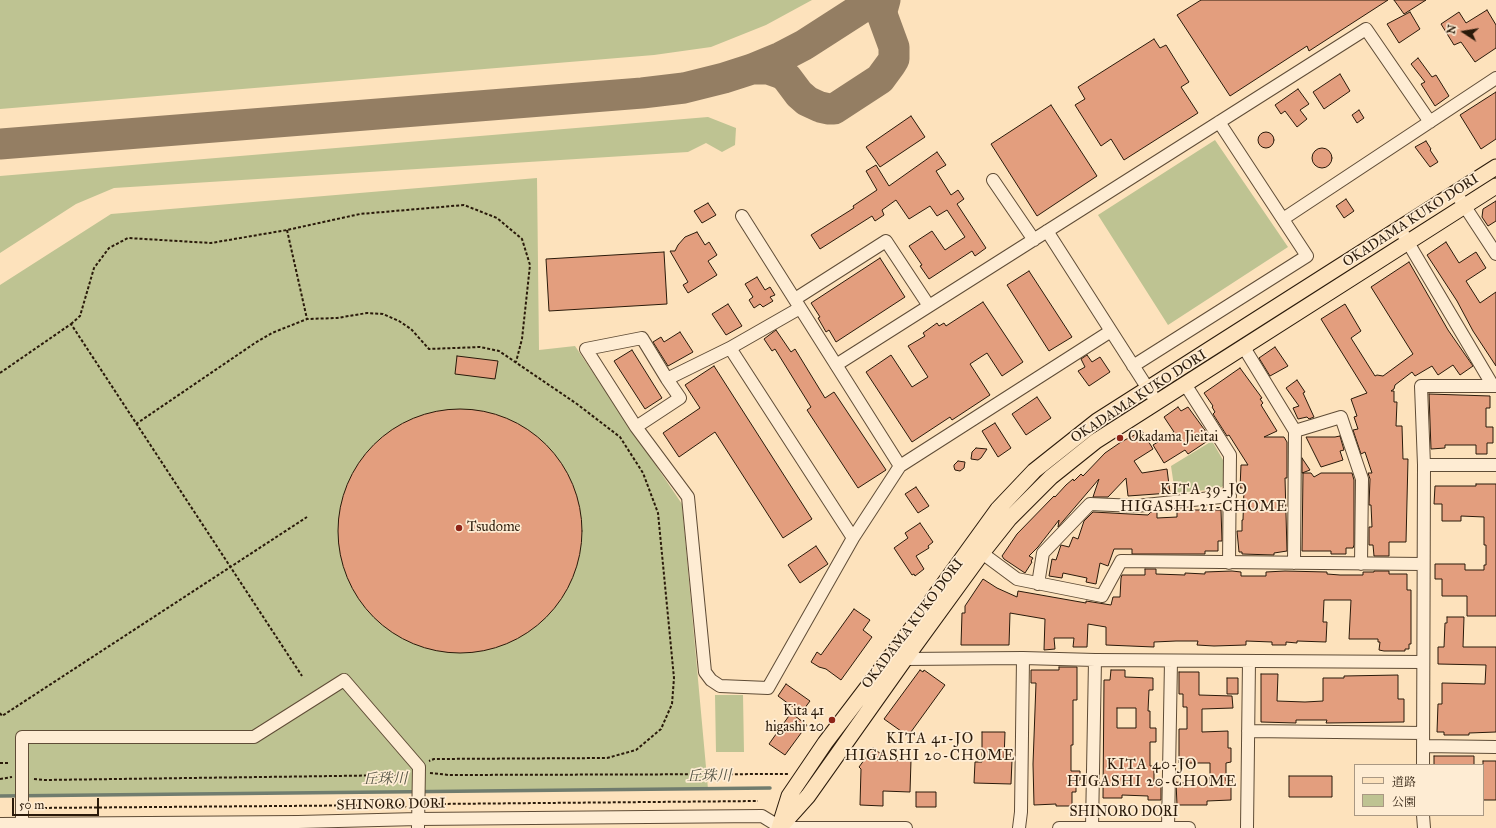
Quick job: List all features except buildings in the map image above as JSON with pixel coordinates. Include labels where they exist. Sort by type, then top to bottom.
[{"type":"main road","name":"OKADAMA KUKO DORI","points":[[779,828],[793,790],[825,743],[900,654],[1009,519],[1051,477],[1096,441],[1243,346],[1404,235],[1456,193],[1496,167]]},
{"type":"main road","name":"OKADAMA KUKO DORI","points":[[900,654],[998,509],[1034,471],[1097,421],[1404,235],[1464,207],[1496,186]]},
{"type":"street","points":[[836,365],[1366,29],[1430,122]]},
{"type":"street","points":[[1283,219],[1496,78]]},
{"type":"street","points":[[1133,366],[1307,256],[1219,122]]},
{"type":"street","points":[[994,180],[1034,240]]},
{"type":"street","points":[[1456,193],[1496,254]]},
{"type":"street","points":[[742,216],[900,466]]},
{"type":"street","points":[[1047,231],[1157,403]]},
{"type":"street","points":[[1404,235],[1495,386]]},
{"type":"street","points":[[667,379],[730,348],[797,304],[886,241],[929,306]]},
{"type":"street","points":[[636,427],[680,398],[642,338],[586,349],[636,427],[688,497],[705,672],[711,680],[720,686],[768,688],[853,538],[900,466],[1111,330]]},
{"type":"street","points":[[1243,346],[1295,431],[1294,563]]},
{"type":"street","points":[[730,348],[853,538]]},
{"type":"street","points":[[1185,384],[1230,455],[1229,563]]},
{"type":"street","points":[[1423,764],[1424,465],[1421,386],[1495,386]]},
{"type":"street","points":[[1295,431],[1341,417],[1362,480],[1362,564]]},
{"type":"street","points":[[1424,465],[1496,465]]},
{"type":"street","points":[[1038,584],[1043,553],[1090,504],[1136,506],[1230,496]]},
{"type":"street","points":[[982,553],[1017,579],[1102,596],[1120,561],[1423,564]]},
{"type":"street","points":[[900,654],[1095,660],[1423,662]]},
{"type":"street","points":[[1019,828],[1021,812],[1023,658]]},
{"type":"street","points":[[1092,827],[1095,660]]},
{"type":"street","points":[[1168,828],[1171,661]]},
{"type":"street","points":[[1247,828],[1249,661]]},
{"type":"street","points":[[13,826],[26,809],[21,788],[22,737],[254,737],[344,680],[419,767],[416,816]]},
{"type":"street","points":[[1248,730],[1423,733]]},
{"type":"street","points":[[1423,746],[1496,747]]},
{"type":"street","name":"SHINORO DORI","points":[[13,826],[298,825],[416,816],[762,816],[779,828]]},
{"type":"street","points":[[1424,816],[1424,828]]},
{"type":"street","points":[[779,828],[906,828]]},
{"type":"street","name":"SHINORO DORI","points":[[1059,828],[1189,828]]},
{"type":"path","points":[[0,373],[71,324],[80,316],[94,268],[109,248],[128,238],[211,243],[288,230],[360,214],[464,205],[497,218],[522,239],[530,265],[522,339],[516,362]]},
{"type":"path","points":[[288,230],[307,319]]},
{"type":"path","points":[[136,424],[255,343],[272,334],[307,319],[337,318],[367,312],[383,314],[396,319],[411,329],[429,349],[480,347],[499,351],[577,404],[620,437],[643,473],[658,513],[674,678],[672,704],[661,729],[636,750],[608,758],[434,759]]},
{"type":"path","points":[[71,324],[302,676]]},
{"type":"path","points":[[0,713],[2,716],[307,517]]},
{"type":"path","points":[[0,763],[10,763]]},
{"type":"path","points":[[434,773],[449,775],[794,774]]},
{"type":"path","points":[[32,778],[44,780],[406,775]]},
{"type":"path","points":[[431,811],[437,804],[758,801]]},
{"type":"path","points":[[26,809],[403,805],[416,816]]},
{"type":"green space","points":[[0,0],[812,0],[766,25],[711,47],[654,55],[0,109]]},
{"type":"green space","points":[[708,117],[736,128],[735,145],[722,152],[706,143],[688,152],[114,188],[76,204],[0,253],[0,176]]},
{"type":"green space","points":[[1215,140],[1288,247],[1168,325],[1098,215]]},
{"type":"green space","points":[[537,178],[539,350],[575,346],[682,504],[708,789],[0,796],[0,285],[111,214]]},
{"type":"green space","points":[[1212,441],[1223,460],[1223,486],[1219,489],[1175,493],[1171,466]]},
{"type":"green space","points":[[715,695],[743,695],[744,752],[716,752]]},
{"type":"waterway","name":"丘珠川","points":[[0,796],[770,788]]},
{"type":"taxiway","points":[[0,144],[642,93],[684,88],[724,78],[752,69],[781,57],[804,45],[874,0]]},
{"type":"taxiway","points":[[752,69],[768,69],[782,74],[807,101],[820,107],[834,109],[880,79],[894,59],[894,47],[882,11],[885,0]]},
{"type":"place","name":"Okadama Jieitai","points":[[1120,438]]},
{"type":"place","name":"Tsudome","points":[[459,528]]},
{"type":"place","name":"Kita 41 higashi 20","points":[[832,720]]},
{"type":"district","name":"KITA 39-JO HIGASHI 21-CHOME","points":[[1204,498]]},
{"type":"district","name":"KITA 41-JO HIGASHI 20-CHOME","points":[[930,748]]},
{"type":"district","name":"KITA 40-JO HIGASHI 20-CHOME","points":[[1152,774]]}]
